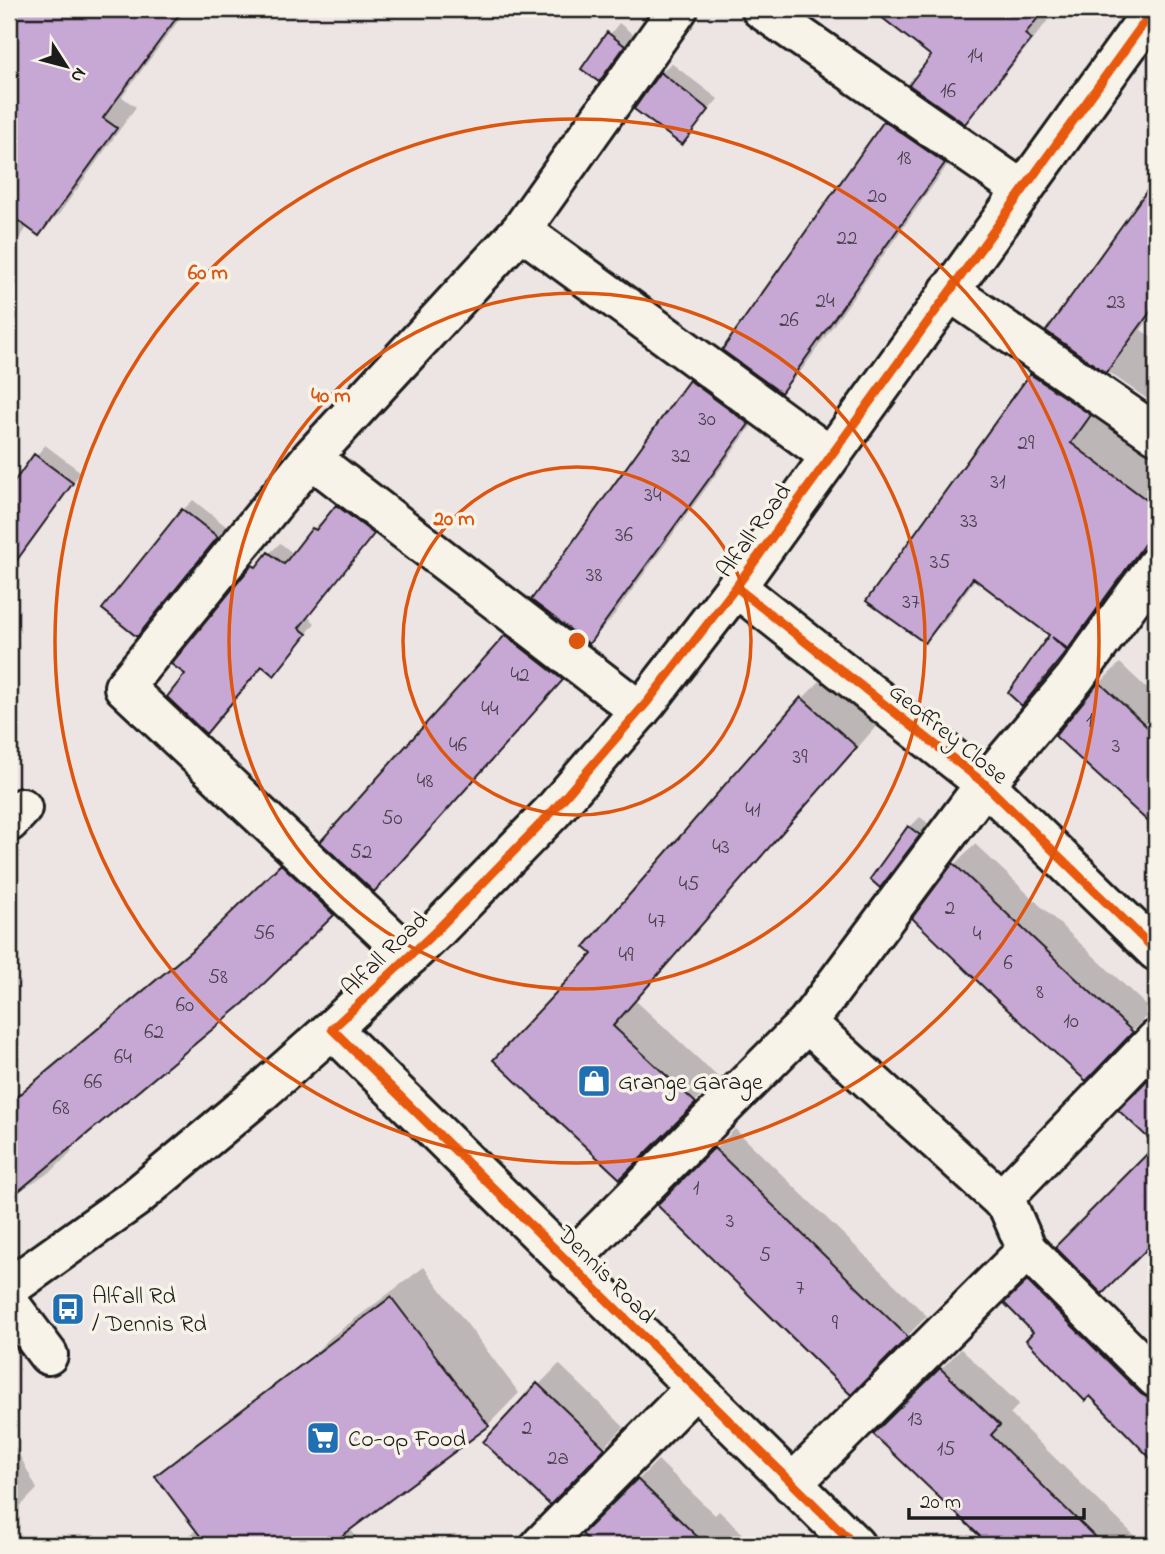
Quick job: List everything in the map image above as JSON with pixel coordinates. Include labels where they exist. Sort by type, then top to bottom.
[{"type":"street","points":[[410,956],[124,687],[311,458],[521,230],[678,9]]},
{"type":"street","points":[[761,9],[1022,190]]},
{"type":"street","name":"Alfall Road","points":[[9,1288],[135,1198],[332,1029],[410,956],[552,812],[640,711],[736,587],[1154,9]]},
{"type":"street","points":[[521,230],[830,456]]},
{"type":"street","points":[[949,291],[1156,434]]},
{"type":"street","points":[[311,458],[640,711]]},
{"type":"street","points":[[568,1264],[807,1023],[985,784],[1074,679],[1156,566]]},
{"type":"street","name":"Geoffrey Close","points":[[736,587],[985,784],[1156,951]]},
{"type":"street","points":[[807,1023],[1008,1206],[1027,1250],[1156,1378]]},
{"type":"street","name":"Dennis Road","points":[[332,1029],[855,1545]]},
{"type":"street","points":[[1001,1200],[1156,1040]]},
{"type":"street","points":[[792,1484],[1027,1250]]},
{"type":"street","points":[[9,1303],[48,1355]]},
{"type":"street","points":[[541,1545],[695,1388]]},
{"type":"building","points":[[9,9],[183,9],[103,118],[117,128],[39,236],[9,214]]},
{"type":"building","points":[[871,9],[1045,9],[1025,34],[1031,39],[965,124],[909,85],[931,56]]},
{"type":"building","points":[[607,32],[625,46],[599,82],[581,69]]},
{"type":"building","points":[[660,72],[709,110],[682,145],[634,109]]},
{"type":"building","points":[[884,121],[945,163],[781,393],[722,350]]},
{"type":"building","points":[[1156,178],[1156,304],[1106,373],[1046,331]]},
{"type":"building","points":[[1030,374],[1091,415],[1071,443],[1156,507],[1156,528],[1068,649],[1052,637],[1067,651],[1022,706],[1008,693],[1049,635],[973,578],[925,643],[866,601]]},
{"type":"building","points":[[689,380],[749,424],[589,644],[531,600]]},
{"type":"building","points":[[34,454],[73,483],[9,571],[9,489]]},
{"type":"building","points":[[336,505],[374,534],[299,628],[307,634],[274,676],[262,666],[206,734],[167,697],[185,674],[171,664],[252,565],[256,567],[268,552],[284,564],[312,528],[316,530]]},
{"type":"building","points":[[182,509],[218,537],[137,637],[102,609]]},
{"type":"building","points":[[505,635],[563,680],[374,892],[320,842]]},
{"type":"building","points":[[1099,682],[1156,735],[1156,829],[1055,736]]},
{"type":"building","points":[[801,697],[857,747],[613,1026],[696,1103],[620,1179],[493,1060],[592,954],[584,947]]},
{"type":"building","points":[[908,826],[920,835],[880,888],[870,879]]},
{"type":"building","points":[[953,863],[1133,1032],[1086,1081],[912,918]]},
{"type":"building","points":[[281,864],[334,915],[244,1003],[9,1199],[9,1103],[197,946]]},
{"type":"building","points":[[1156,1071],[1156,1145],[1118,1110]]},
{"type":"building","points":[[1156,1145],[1156,1240],[1102,1294],[1055,1247]]},
{"type":"building","points":[[714,1148],[908,1337],[851,1395],[657,1205]]},
{"type":"building","points":[[1027,1281],[1141,1394],[1156,1399],[1156,1464],[1090,1396],[1085,1401],[1026,1340],[1033,1332],[1004,1303]]},
{"type":"building","name":"Co-op Food","points":[[391,1297],[489,1426],[330,1545],[207,1545],[155,1476]]},
{"type":"building","points":[[940,1368],[1000,1425],[991,1435],[1103,1545],[989,1545],[873,1434]]},
{"type":"building","points":[[537,1383],[605,1448],[550,1505],[483,1442]]},
{"type":"building","points":[[637,1479],[706,1545],[593,1545],[582,1534]]},
{"type":"cycle path","points":[[855,1545],[332,1029],[436,931],[552,812],[648,701],[736,587],[1154,9]]},
{"type":"cycle path","points":[[736,587],[985,784],[1156,951]]},
{"type":"place","name":"Grange Garage","points":[[594,1081]]},
{"type":"place","name":"Alfall Rd / Dennis Rd","points":[[68,1309]]},
{"type":"place","name":"Co-op Food","points":[[323,1438]]}]
